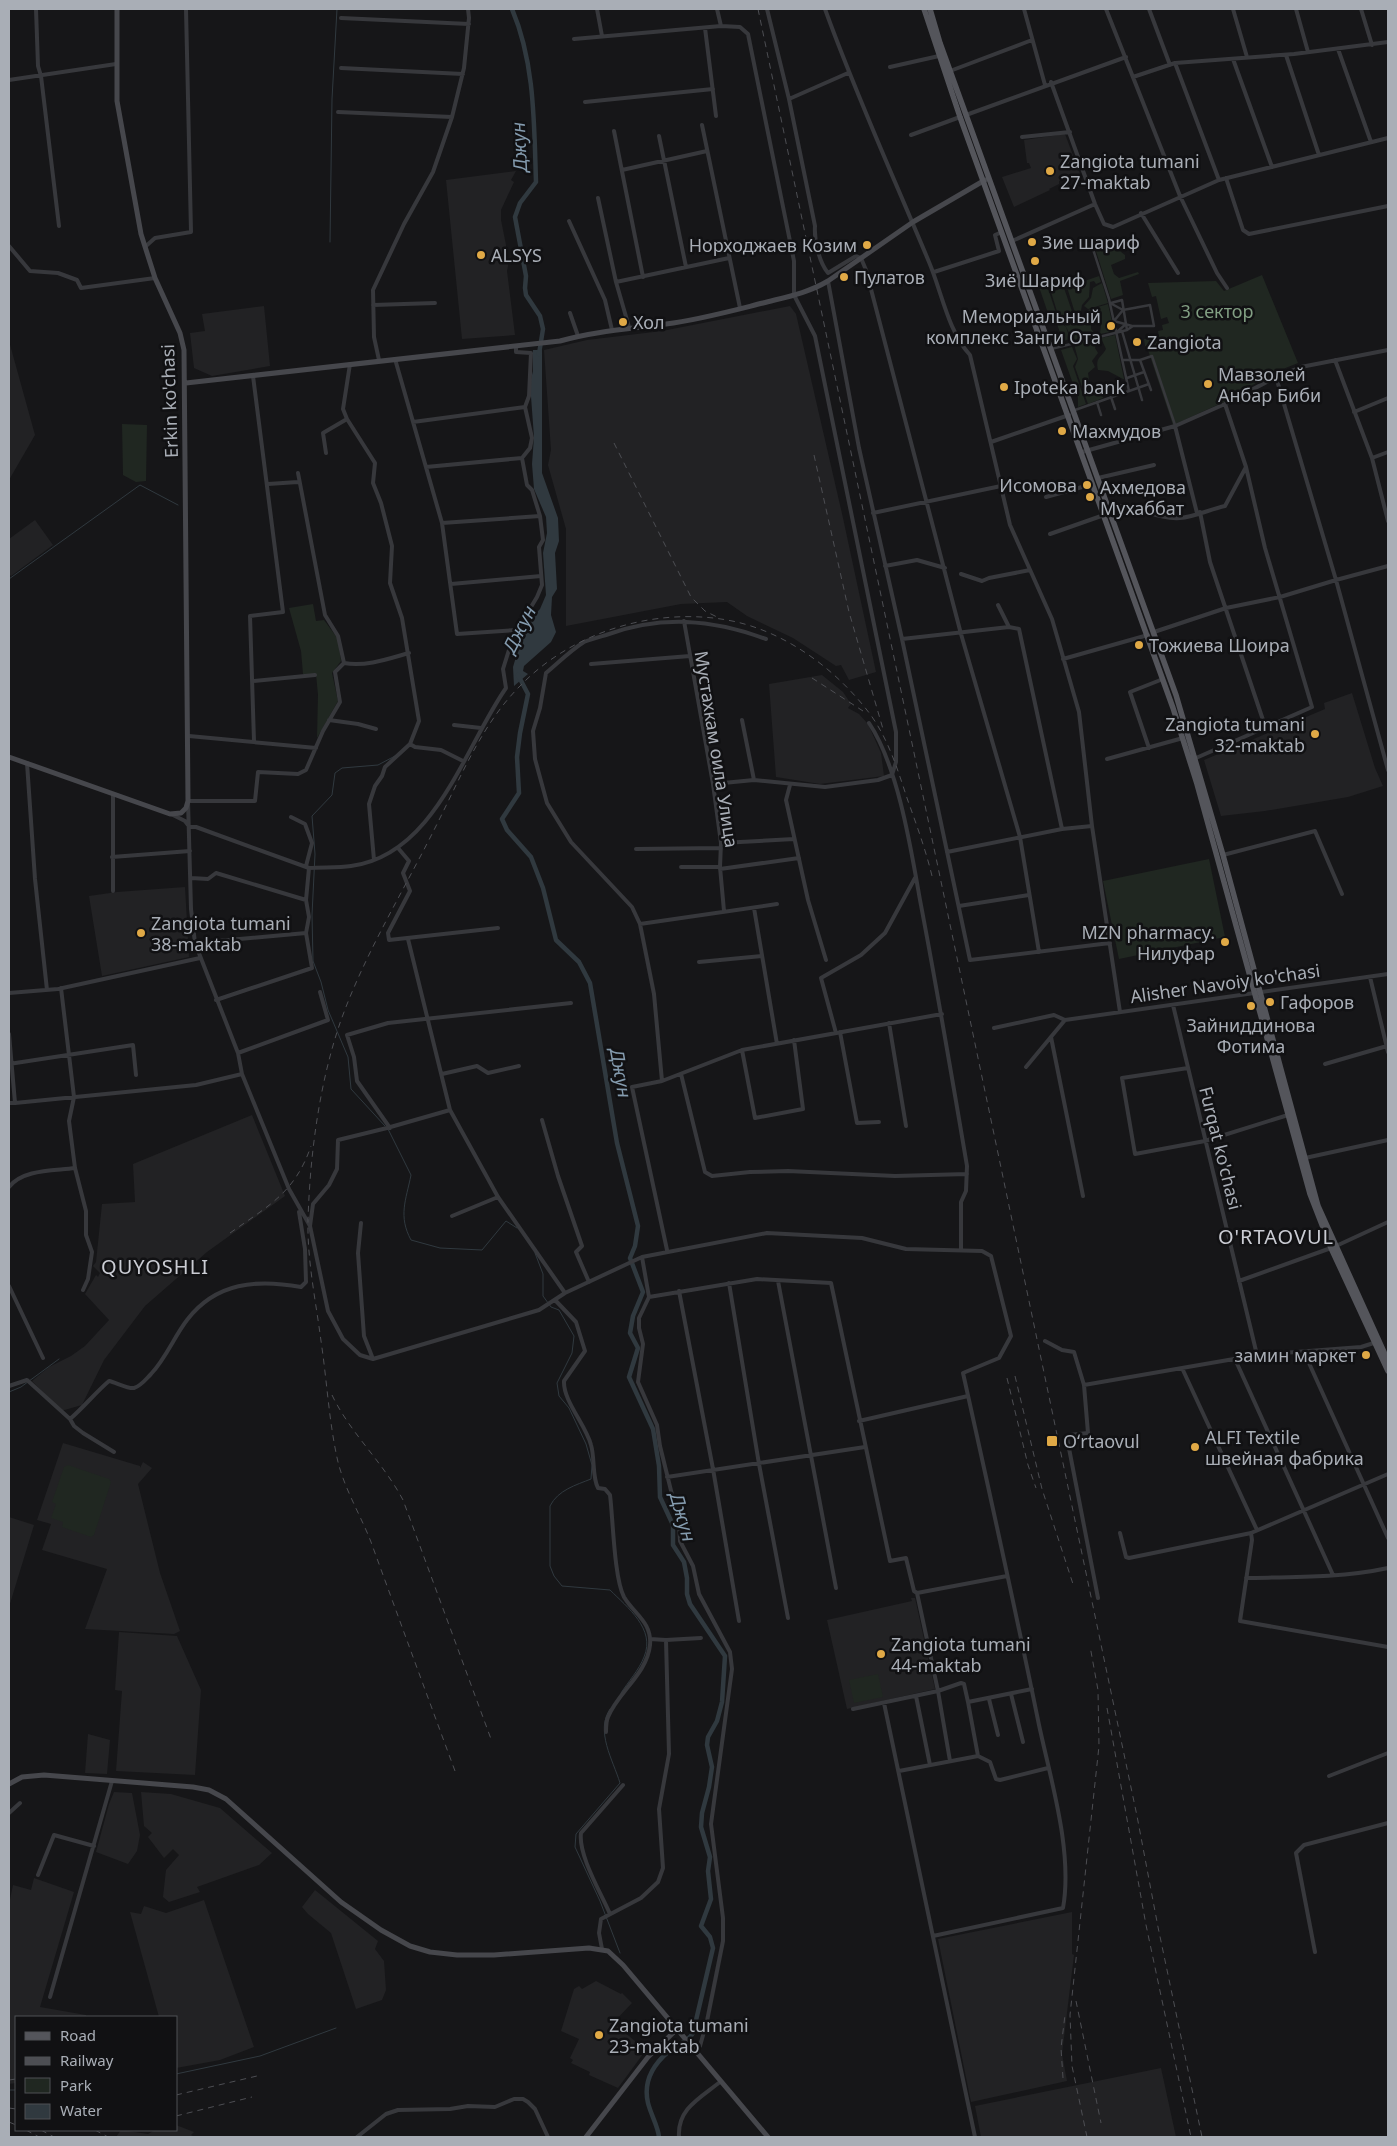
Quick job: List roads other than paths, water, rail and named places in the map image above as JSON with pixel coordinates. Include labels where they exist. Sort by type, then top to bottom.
[{"type":"main road","name":"Erkin ko'chasi","points":[[117,9],[117,101],[141,234],[155,278],[182,341],[186,383],[188,801]]},
{"type":"main road","points":[[924,9],[939,56],[1012,241],[1074,410],[1093,484],[1151,633],[1318,1206],[1333,1247]]},
{"type":"main road","points":[[930,9],[963,116]]},
{"type":"main road","points":[[186,383],[560,341],[629,327],[665,324],[794,295],[816,288],[828,281],[913,222],[987,180]]},
{"type":"main road","points":[[987,180],[1002,232],[1069,415],[1098,478],[1196,758],[1223,854],[1256,992],[1310,1194],[1377,1342],[1388,1371]]},
{"type":"main road","points":[[9,757],[170,814],[181,814],[188,801]]},
{"type":"main road","points":[[1377,1342],[1388,1361]]},
{"type":"main road","points":[[9,1784],[22,1777],[32,1775],[193,1787],[218,1794],[341,1902],[381,1930],[420,1949],[457,1955],[494,1955],[589,1948],[608,1951],[623,1965],[768,2137]]},
{"type":"main road","points":[[586,2137],[648,2057],[676,2030]]},
{"type":"street","points":[[36,9],[38,66],[41,76],[59,226]]},
{"type":"street","points":[[146,246],[155,238],[191,232],[186,93],[186,9]]},
{"type":"street","points":[[379,360],[374,337],[372,290],[404,224],[433,172],[452,117],[463,74],[469,24],[468,9]]},
{"type":"street","points":[[597,9],[602,36]]},
{"type":"street","points":[[717,9],[721,26]]},
{"type":"street","points":[[767,9],[789,99],[815,226],[817,245],[826,271],[831,272],[855,256],[861,258],[866,270],[961,634],[1020,837],[1038,952]]},
{"type":"street","points":[[825,9],[848,73],[934,272],[959,343],[970,355],[1010,525],[1052,619],[1079,712],[1092,826],[1120,1012]]},
{"type":"street","points":[[1024,9],[1045,85]]},
{"type":"street","points":[[1106,9],[1180,196],[1217,273],[1227,288]]},
{"type":"street","points":[[1149,9],[1170,65]]},
{"type":"street","points":[[1233,9],[1247,58]]},
{"type":"street","points":[[1296,9],[1308,52]]},
{"type":"street","points":[[1361,9],[1372,44]]},
{"type":"street","points":[[340,18],[469,24]]},
{"type":"street","points":[[574,39],[721,26],[740,27],[748,34],[794,261],[794,295],[815,336],[896,732],[896,762],[892,775]]},
{"type":"street","points":[[705,28],[716,116]]},
{"type":"street","points":[[950,71],[1032,40]]},
{"type":"street","points":[[1133,77],[1175,63],[1308,52],[1388,42],[1388,50]]},
{"type":"street","points":[[1338,49],[1372,142]]},
{"type":"street","points":[[1286,54],[1319,155]]},
{"type":"street","points":[[890,66],[939,56]]},
{"type":"street","points":[[911,135],[1051,82],[1126,57]]},
{"type":"street","points":[[1232,58],[1272,167]]},
{"type":"street","points":[[1175,63],[1219,180]]},
{"type":"street","points":[[9,80],[116,64]]},
{"type":"street","points":[[341,68],[463,74]]},
{"type":"street","points":[[789,99],[848,73]]},
{"type":"street","points":[[1051,82],[1095,204],[1104,224],[1113,227],[1219,180],[1388,138]]},
{"type":"street","points":[[585,102],[713,89]]},
{"type":"street","points":[[338,112],[452,117]]},
{"type":"street","points":[[702,125],[740,308]]},
{"type":"street","points":[[614,132],[643,277]]},
{"type":"street","points":[[1022,137],[1070,132]]},
{"type":"street","points":[[660,136],[686,267]]},
{"type":"street","points":[[622,170],[708,151]]},
{"type":"street","points":[[1226,178],[1243,230],[1248,234],[1388,206]]},
{"type":"street","points":[[598,198],[616,282],[629,327]]},
{"type":"street","points":[[1012,241],[1095,204]]},
{"type":"street","points":[[1141,213],[1178,273]]},
{"type":"street","points":[[569,221],[605,300],[612,330]]},
{"type":"street","points":[[934,272],[999,251],[995,235],[1002,232]]},
{"type":"street","points":[[9,246],[30,271],[58,273],[77,280],[81,288],[155,278]]},
{"type":"street","points":[[1092,249],[1110,303],[1129,391]]},
{"type":"street","points":[[616,282],[729,258]]},
{"type":"street","points":[[828,281],[858,448],[902,639],[970,960],[1110,943]]},
{"type":"street","points":[[1110,303],[1122,300],[1127,330]]},
{"type":"street","points":[[373,305],[435,303]]},
{"type":"street","points":[[1110,303],[1123,310],[1150,305],[1154,326],[1133,326],[1114,321]]},
{"type":"street","points":[[1114,321],[1123,310]]},
{"type":"street","points":[[570,313],[578,336]]},
{"type":"street","points":[[1116,332],[1126,324]]},
{"type":"street","points":[[1051,349],[1127,330],[1133,326]]},
{"type":"street","points":[[1122,331],[1142,400]]},
{"type":"street","points":[[426,467],[522,458],[530,448],[532,438],[525,407],[529,396],[531,353],[516,352],[516,346]]},
{"type":"street","points":[[1085,451],[1176,426],[1225,404],[1276,377],[1301,367],[1388,350]]},
{"type":"street","points":[[1123,360],[1140,360],[1152,356],[1176,426],[1210,562],[1266,729]]},
{"type":"street","points":[[395,359],[442,523],[456,634],[517,630]]},
{"type":"street","points":[[1140,360],[1151,390]]},
{"type":"street","points":[[1335,360],[1372,458],[1388,521]]},
{"type":"street","points":[[350,364],[343,403],[347,419],[375,463],[373,483],[381,503],[392,546],[390,583],[402,618],[420,721],[410,744],[384,768],[369,804],[374,860]]},
{"type":"street","points":[[1126,378],[1144,372]]},
{"type":"street","points":[[253,376],[283,612],[250,616],[254,741]]},
{"type":"street","points":[[1276,377],[1336,580],[1388,770]]},
{"type":"street","points":[[1074,410],[1149,384]]},
{"type":"street","points":[[1111,398],[1115,409]]},
{"type":"street","points":[[1354,412],[1388,398]]},
{"type":"street","points":[[1097,402],[1101,415]]},
{"type":"street","points":[[1196,758],[1266,729],[1312,707],[1266,548],[1246,467],[1225,404]]},
{"type":"street","points":[[413,422],[525,407]]},
{"type":"street","points":[[991,442],[1069,415]]},
{"type":"street","points":[[326,453],[323,432],[347,419]]},
{"type":"street","points":[[1372,458],[1388,452]]},
{"type":"street","points":[[189,827],[196,827],[308,867],[352,866],[374,860],[398,848],[414,834],[450,790],[463,760],[506,688],[503,669],[513,637],[537,597],[542,584],[539,547],[543,540],[540,516],[532,490],[527,485],[522,458]]},
{"type":"street","points":[[1098,478],[1154,465]]},
{"type":"street","points":[[1108,507],[1122,506],[1145,513],[1180,518],[1225,506],[1246,467]]},
{"type":"street","points":[[298,473],[298,482],[325,615],[338,636],[344,663]]},
{"type":"street","points":[[268,484],[298,482]]},
{"type":"street","points":[[1046,497],[1093,484]]},
{"type":"street","points":[[873,513],[1001,486]]},
{"type":"street","points":[[1381,499],[1388,498]]},
{"type":"street","points":[[1050,534],[1104,515]]},
{"type":"street","points":[[442,523],[540,516]]},
{"type":"street","points":[[885,566],[917,560],[945,568]]},
{"type":"street","points":[[1063,659],[1226,608],[1280,597],[1388,566]]},
{"type":"street","points":[[961,574],[982,581],[1030,570]]},
{"type":"street","points":[[451,584],[541,576]]},
{"type":"street","points":[[998,605],[1009,627]]},
{"type":"street","points":[[662,1081],[654,994],[640,924],[632,907],[571,842],[547,803],[535,760],[533,731],[540,708],[546,673],[585,642],[620,629],[684,620],[739,629],[766,638]]},
{"type":"street","name":"Мустахкам оила Улица","points":[[684,620],[712,784],[720,846],[724,911]]},
{"type":"street","points":[[902,639],[961,634],[1016,626],[1021,631],[1062,830]]},
{"type":"street","points":[[344,663],[354,665],[409,653]]},
{"type":"street","points":[[591,664],[690,656]]},
{"type":"street","points":[[310,1226],[299,1209],[242,1074],[238,1054],[195,943],[188,801],[255,801],[258,772],[298,774],[306,770],[329,720],[340,702],[335,672],[344,663]]},
{"type":"street","points":[[253,681],[315,675]]},
{"type":"street","points":[[1149,748],[1130,692],[1163,679]]},
{"type":"street","points":[[329,720],[358,724],[376,729]]},
{"type":"street","points":[[742,720],[754,780]]},
{"type":"street","points":[[869,723],[878,735],[892,775],[909,839],[942,1014],[967,1166],[966,1190],[961,1202],[961,1250]]},
{"type":"street","points":[[454,725],[481,728]]},
{"type":"street","points":[[189,736],[316,748]]},
{"type":"street","points":[[1107,759],[1141,748],[1149,748],[1183,738]]},
{"type":"street","points":[[410,744],[415,747],[441,750],[463,760]]},
{"type":"street","points":[[27,763],[35,879],[47,990]]},
{"type":"street","points":[[712,784],[754,780],[825,787],[878,780],[892,775]]},
{"type":"street","points":[[790,785],[786,800],[794,839],[826,960]]},
{"type":"street","points":[[113,794],[113,892]]},
{"type":"street","points":[[170,814],[185,821],[189,827]]},
{"type":"street","points":[[216,1000],[312,968],[306,933],[309,917],[306,900],[312,843],[305,824],[291,817]]},
{"type":"street","points":[[946,852],[1020,837],[1092,826]]},
{"type":"street","points":[[1223,854],[1316,831],[1342,894]]},
{"type":"street","points":[[636,849],[720,846],[794,839]]},
{"type":"street","points":[[398,848],[409,861],[403,873],[410,891],[388,933],[389,940],[498,928]]},
{"type":"street","points":[[112,857],[190,850]]},
{"type":"street","points":[[681,867],[720,868],[799,858]]},
{"type":"street","points":[[191,878],[208,879],[216,873],[306,900]]},
{"type":"street","points":[[879,1122],[857,1123],[838,1032],[821,978],[861,954],[885,933],[916,877]]},
{"type":"street","points":[[958,906],[1030,895]]},
{"type":"street","points":[[640,924],[777,904]]},
{"type":"street","points":[[754,908],[777,1044]]},
{"type":"street","points":[[195,943],[306,933]]},
{"type":"street","points":[[408,939],[450,1110],[498,1197],[565,1294]]},
{"type":"street","points":[[699,962],[762,956]]},
{"type":"street","points":[[9,993],[61,988],[200,958]]},
{"type":"street","name":"Alisher Navoiy ko'chasi","points":[[994,1028],[1054,1015],[1065,1020],[1388,974]]},
{"type":"street","points":[[1370,977],[1388,1052]]},
{"type":"street","points":[[61,988],[74,1097],[70,1121],[75,1168],[86,1211],[86,1236],[92,1252],[88,1279],[83,1290]]},
{"type":"street","points":[[238,1054],[328,1020],[320,992]]},
{"type":"street","points":[[390,1128],[357,1081],[354,1057],[347,1035],[388,1023],[571,1003]]},
{"type":"street","name":"Furqat ko'chasi","points":[[1173,1005],[1257,1355]]},
{"type":"street","points":[[667,1250],[632,1087],[662,1081],[742,1050],[942,1014]]},
{"type":"street","points":[[1026,1067],[1065,1020]]},
{"type":"street","points":[[889,1023],[906,1126]]},
{"type":"street","points":[[9,1034],[15,1103]]},
{"type":"street","points":[[1051,1037],[1083,1196]]},
{"type":"street","points":[[742,1050],[755,1118],[804,1109],[794,1040]]},
{"type":"street","points":[[11,1064],[133,1045],[136,1075]]},
{"type":"street","points":[[1326,1064],[1387,1046]]},
{"type":"street","points":[[442,1074],[477,1066],[488,1073],[519,1066]]},
{"type":"street","points":[[1188,1068],[1122,1078],[1135,1154],[1205,1141],[1288,1115]]},
{"type":"street","points":[[9,1104],[196,1086],[242,1074]]},
{"type":"street","points":[[681,1074],[705,1172],[712,1176],[788,1171],[895,1176],[967,1174]]},
{"type":"street","points":[[450,1110],[390,1128],[338,1140],[337,1169],[329,1185],[313,1204],[310,1226],[328,1312],[343,1339],[360,1355],[373,1359],[539,1310],[565,1294],[642,1257],[667,1250],[767,1233],[862,1238],[906,1249],[982,1251],[991,1256],[1011,1336],[999,1358],[963,1373],[1048,1768],[1065,1854],[1066,1890],[1063,1908],[934,1936]]},
{"type":"street","points":[[542,1120],[558,1176],[580,1235],[582,1246],[576,1252],[589,1282]]},
{"type":"street","points":[[1304,1158],[1388,1140]]},
{"type":"street","points":[[9,1187],[15,1179],[26,1175],[75,1168]]},
{"type":"street","points":[[452,1216],[498,1197]]},
{"type":"street","points":[[70,1419],[109,1380],[132,1388],[140,1385],[157,1367],[187,1320],[205,1300],[224,1290],[254,1284],[284,1284],[301,1287],[306,1282],[305,1249],[299,1209]]},
{"type":"street","points":[[1239,1281],[1333,1247],[1388,1222]]},
{"type":"street","points":[[361,1223],[358,1272],[364,1336],[373,1359]]},
{"type":"street","points":[[642,1257],[649,1297],[639,1318],[639,1328],[643,1344],[638,1382],[657,1425],[667,1477],[679,1523],[680,1541],[693,1566],[698,1594],[730,1652],[732,1669],[711,1824],[723,1918],[723,1941],[707,2021],[700,2046],[696,2052]]},
{"type":"street","points":[[649,1297],[756,1279],[831,1283],[890,1561],[906,1558],[914,1591],[917,1593],[938,1691],[950,1761]]},
{"type":"street","points":[[778,1281],[836,1588]]},
{"type":"street","points":[[729,1283],[759,1464],[788,1618]]},
{"type":"street","points":[[9,1286],[43,1358]]},
{"type":"street","points":[[679,1291],[713,1469],[739,1621]]},
{"type":"street","points":[[9,1298],[14,1296]]},
{"type":"street","points":[[555,1300],[576,1322],[584,1351],[564,1381],[566,1395],[576,1411],[591,1445],[595,1483],[598,1488],[605,1489],[610,1495],[619,1583],[625,1597],[648,1627],[650,1639],[650,1648],[642,1667],[608,1717],[606,1732]]},
{"type":"street","points":[[1045,1341],[1062,1350],[1074,1352],[1084,1385],[1088,1434],[1069,1435],[1067,1438],[1098,1598]]},
{"type":"street","points":[[1084,1385],[1257,1355],[1361,1347],[1377,1342]]},
{"type":"street","points":[[1304,1352],[1388,1538]]},
{"type":"street","points":[[1235,1359],[1333,1575]]},
{"type":"street","points":[[1182,1368],[1257,1530]]},
{"type":"street","points":[[9,1386],[27,1380],[70,1419],[74,1426],[114,1452]]},
{"type":"street","points":[[859,1421],[968,1396]]},
{"type":"street","points":[[667,1477],[865,1447]]},
{"type":"street","points":[[1120,1533],[1126,1557],[1128,1558],[1251,1533],[1388,1474]]},
{"type":"street","points":[[1251,1533],[1252,1540],[1241,1622],[1388,1648]]},
{"type":"street","points":[[1246,1578],[1333,1575],[1371,1572],[1388,1568]]},
{"type":"street","points":[[917,1593],[1007,1576]]},
{"type":"street","points":[[650,1639],[702,1638]]},
{"type":"street","points":[[602,1949],[599,1933],[601,1919],[641,1898],[658,1882],[663,1868],[660,1809],[669,1754],[666,1640]]},
{"type":"street","points":[[853,1709],[938,1691],[963,1683],[978,1756]]},
{"type":"street","points":[[968,1702],[1032,1689]]},
{"type":"street","points":[[1011,1694],[1023,1742]]},
{"type":"street","points":[[916,1696],[930,1764]]},
{"type":"street","points":[[989,1699],[998,1735]]},
{"type":"street","points":[[884,1703],[975,2137]]},
{"type":"street","points":[[1328,1776],[1388,1753]]},
{"type":"street","points":[[899,1772],[930,1764],[978,1756],[990,1762],[996,1779],[1000,1780],[1048,1768]]},
{"type":"street","points":[[50,1997],[112,1780]]},
{"type":"street","points":[[607,1915],[580,1841],[581,1833],[623,1785]]},
{"type":"street","points":[[9,1813],[20,1803]]},
{"type":"street","points":[[1315,1952],[1296,1853],[1304,1845],[1388,1823]]},
{"type":"street","points":[[38,1875],[54,1835],[94,1846]]},
{"type":"street","points":[[679,2137],[678,2128],[682,2114],[720,2082]]},
{"type":"street","points":[[357,2137],[386,2114],[398,2110],[450,2109],[468,2106],[496,2108],[514,2099],[523,2099],[535,2109],[548,2137]]},
{"type":"water","points":[[533,350],[542,350],[542,473],[558,518],[559,541],[555,553],[557,589],[552,597],[551,615],[556,632],[551,642],[524,666],[523,671],[528,674],[514,686],[513,667],[521,640],[529,621],[540,609],[546,595],[543,553],[547,533],[546,517],[534,489],[532,464],[534,437],[530,383],[533,371]]},
{"type":"waterway","points":[[330,242],[332,99],[337,9]]},
{"type":"waterway","name":"Джун","points":[[512,9],[525,51],[534,116],[536,182],[520,203],[515,217],[526,276],[526,295],[540,316],[543,329],[539,354]]},
{"type":"waterway","points":[[9,579],[140,485],[178,505]]},
{"type":"waterway","name":"Джун","points":[[518,675],[528,694],[517,757],[519,793],[502,819],[507,830],[531,857],[543,888],[556,940],[579,962],[590,983],[617,1143],[638,1226],[635,1246],[630,1258],[643,1292],[633,1316],[630,1333],[638,1348],[629,1377],[653,1429],[659,1466],[660,1497],[673,1525],[673,1545],[684,1562],[687,1594],[690,1604],[725,1656],[722,1702],[717,1721],[708,1737],[707,1745],[712,1767],[702,1813],[701,1827],[710,1857],[708,1871],[711,1899],[701,1926],[710,1937],[713,1948],[693,2033],[688,2039],[663,2057],[650,2074],[647,2088],[648,2103],[659,2137]]},
{"type":"waterway","points":[[385,1126],[351,1089],[348,1057],[328,1010],[321,982],[313,961],[312,915],[315,854],[312,816],[332,795],[335,773],[342,768],[378,765],[395,756]]},
{"type":"waterway","points":[[388,1129],[411,1175],[404,1208],[405,1223],[411,1240],[440,1248],[482,1250],[506,1221],[517,1228]]},
{"type":"waterway","points":[[535,1253],[543,1274],[543,1296],[551,1307],[559,1310],[574,1336],[572,1353],[557,1383],[559,1396],[569,1408],[586,1444],[592,1465],[591,1479],[563,1492],[553,1500],[550,1506],[550,1566],[554,1576],[562,1586],[610,1590],[638,1619],[646,1637],[647,1647],[642,1662],[621,1693]]},
{"type":"waterway","points":[[9,1392],[21,1387],[59,1359]]},
{"type":"waterway","points":[[610,1709],[604,1727],[605,1736],[620,1783],[576,1834],[575,1847],[600,1901],[620,1953]]},
{"type":"waterway","points":[[178,2074],[260,2056],[336,2028]]},
{"type":"waterway","points":[[9,2090],[15,2090]]},
{"type":"railway","points":[[758,9],[1137,1816],[1202,2137]]},
{"type":"railway","points":[[614,443],[691,597],[705,611],[717,617]]},
{"type":"railway","points":[[814,455],[849,612],[883,729]]},
{"type":"railway","points":[[455,1771],[371,1542],[345,1483],[338,1462],[332,1432],[312,1281],[308,1220],[313,1145],[321,1095],[340,1023],[372,948],[423,852],[472,753],[506,701],[520,686],[541,667],[564,651],[589,638],[643,621],[671,617],[699,617],[727,620],[748,625],[788,642],[825,667],[856,697],[870,714],[883,734],[892,756],[921,838],[932,876]]},
{"type":"railway","points":[[812,678],[863,711]]},
{"type":"railway","points":[[230,1233],[279,1197],[297,1176],[311,1146]]},
{"type":"railway","points":[[1015,1376],[1042,1489],[1073,1584]]},
{"type":"railway","points":[[1007,1378],[1028,1465],[1036,1488]]},
{"type":"railway","points":[[332,1395],[339,1409],[386,1473],[403,1500],[491,1739]]},
{"type":"railway","points":[[1087,2137],[1072,2066],[1070,2015],[1099,1746],[1098,1690],[1090,1646]]},
{"type":"railway","points":[[1107,1708],[1146,1925],[1191,2137]]},
{"type":"railway","points":[[1076,2001],[1101,2123]]},
{"type":"railway","points":[[1063,2078],[1061,2048],[1065,2015]]},
{"type":"railway","points":[[178,2095],[257,2076]]},
{"type":"railway","points":[[9,2080],[15,2079]]},
{"type":"railway","points":[[178,2116],[252,2097]]},
{"type":"railway","points":[[9,2108],[15,2109]]},
{"type":"railway","points":[[9,2122],[15,2125]]},
{"type":"railway","points":[[28,2131],[39,2137]]},
{"type":"railway","points":[[43,2131],[54,2137]]},
{"type":"railway","points":[[97,2131],[108,2137]]},
{"type":"place","name":"Zangiota tumani 27-maktab","points":[[1050,171]]},
{"type":"place","name":"Зие шариф","points":[[1032,242]]},
{"type":"place","name":"Норходжаев Козим","points":[[867,245]]},
{"type":"place","name":"ALSYS","points":[[481,255]]},
{"type":"place","name":"Зиё Шариф","points":[[1035,261]]},
{"type":"place","name":"Пулатов","points":[[844,277]]},
{"type":"place","name":"Хол","points":[[623,322]]},
{"type":"place","name":"Мемориальный комплекс Занги Ота","points":[[1111,326]]},
{"type":"place","name":"Zangiota","points":[[1137,342]]},
{"type":"place","name":"Мавзолей Анбар Биби","points":[[1208,384]]},
{"type":"place","name":"Ipoteka bank","points":[[1004,387]]},
{"type":"place","name":"Махмудов","points":[[1062,431]]},
{"type":"place","name":"Исомова","points":[[1087,485]]},
{"type":"place","name":"Ахмедова Мухаббат","points":[[1090,497]]},
{"type":"place","name":"Тожиева Шоира","points":[[1139,645]]},
{"type":"place","name":"Zangiota tumani 32-maktab","points":[[1315,734]]},
{"type":"place","name":"Zangiota tumani 38-maktab","points":[[141,933]]},
{"type":"place","name":"MZN pharmacy. Нилуфар","points":[[1225,942]]},
{"type":"place","name":"Гафоров","points":[[1270,1002]]},
{"type":"place","name":"Зайниддинова Фотима","points":[[1251,1006]]},
{"type":"place","name":"замин маркет","points":[[1366,1355]]},
{"type":"place","name":"Oʻrtaovul","points":[[1052,1441]]},
{"type":"place","name":"ALFI Textile швейная фабрика","points":[[1195,1447]]},
{"type":"place","name":"Zangiota tumani 44-maktab","points":[[881,1654]]},
{"type":"place","name":"Zangiota tumani 23-maktab","points":[[599,2035]]},
{"type":"district","name":"O'RTAOVUL","points":[[1276,1236]]},
{"type":"district","name":"QUYOSHLI","points":[[155,1266]]},
{"type":"park label","name":"3 сектор","points":[[1217,311]]}]
